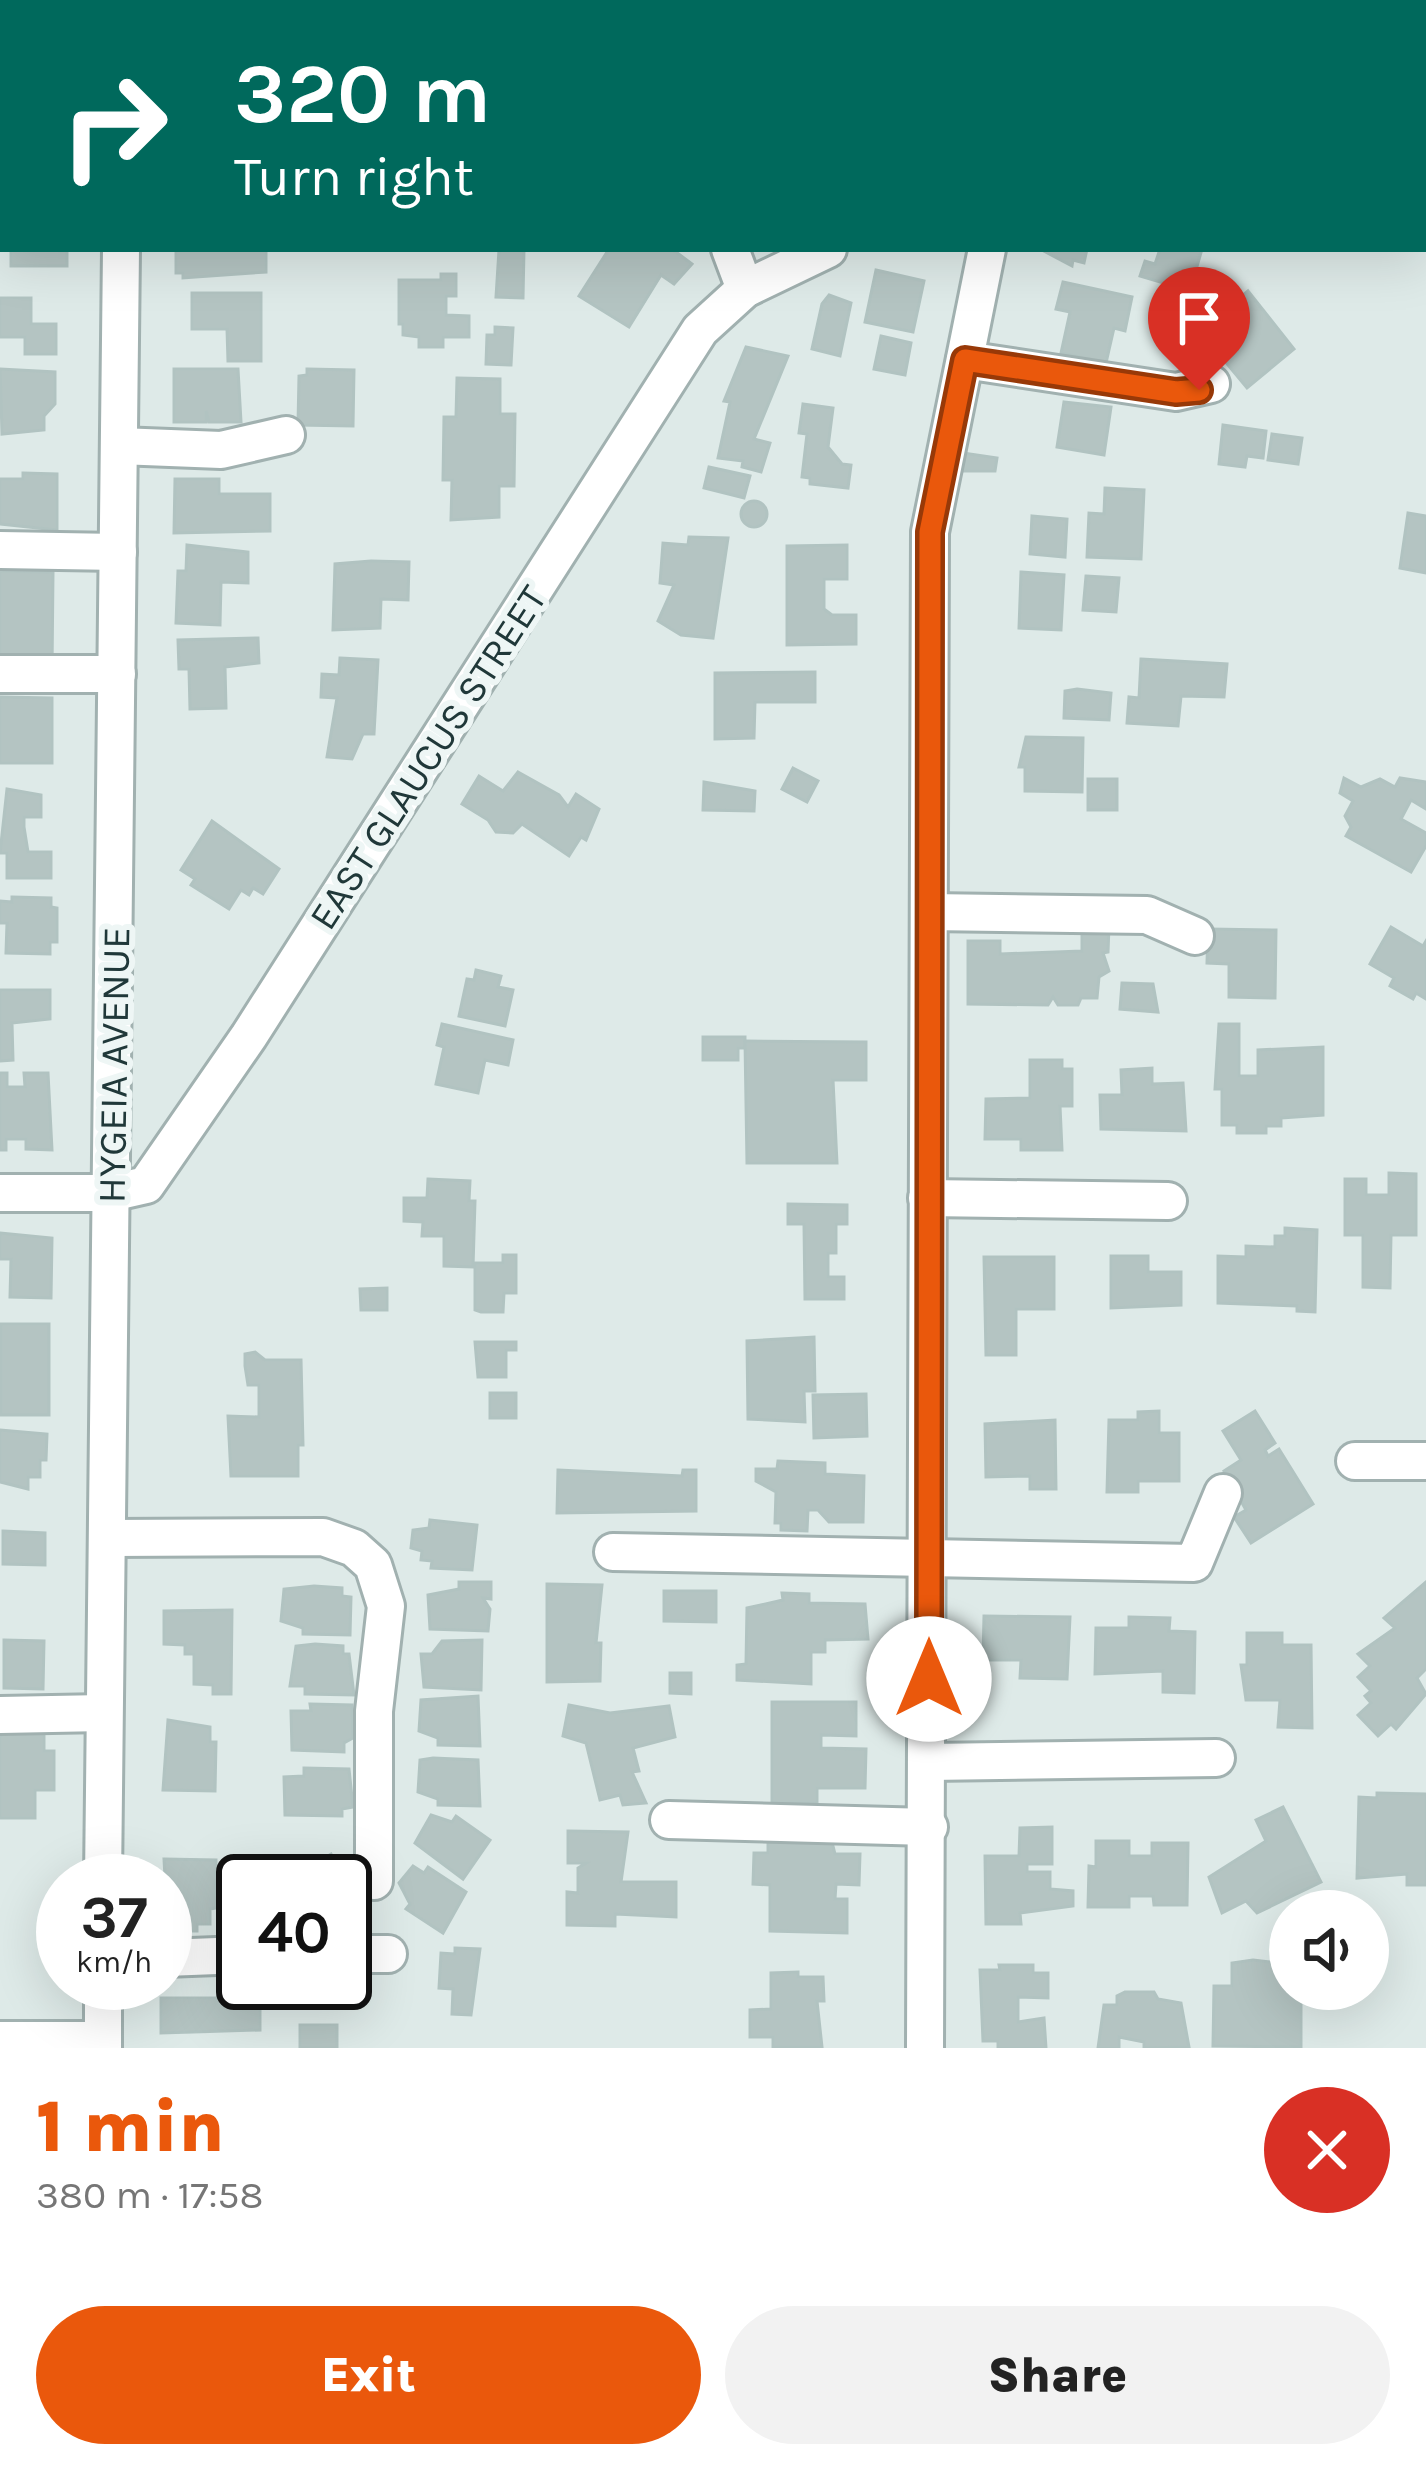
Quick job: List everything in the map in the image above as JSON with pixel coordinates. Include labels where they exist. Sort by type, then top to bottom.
[{"type":"street","name":"HYGEIA AVENUE","points":[[103,1854],[121,252]]},
{"type":"street","points":[[731,252],[745,289]]},
{"type":"street","name":"EAST GLAUCUS STREET","points":[[112,1192],[146,1184],[249,1036],[700,330],[745,289],[822,252]]},
{"type":"street","points":[[925,2048],[930,532],[986,252]]},
{"type":"street","points":[[965,360],[1176,392],[1211,384]]},
{"type":"street","points":[[119,446],[221,451],[286,435]]},
{"type":"street","points":[[0,550],[118,552]]},
{"type":"street","points":[[0,674],[116,674]]},
{"type":"street","points":[[928,912],[1147,915],[1195,936]]},
{"type":"street","points":[[0,1193],[112,1192]]},
{"type":"street","points":[[927,1198],[1168,1201]]},
{"type":"street","points":[[1355,1461],[1426,1461]]},
{"type":"street","points":[[613,1552],[1194,1563],[1223,1493]]},
{"type":"street","points":[[110,1538],[323,1538],[354,1548],[374,1564],[386,1606],[374,1711],[374,1881]]},
{"type":"street","points":[[0,1715],[104,1713]]},
{"type":"street","points":[[929,1762],[1216,1758]]},
{"type":"street","points":[[670,1820],[929,1827]]},
{"type":"street","points":[[372,1954],[388,1954]]},
{"type":"street","points":[[0,2040],[104,2044],[103,2010]]},
{"type":"building","points":[[11,252],[67,252],[67,266],[11,266]]},
{"type":"building","points":[[176,252],[266,252],[266,272],[183,278],[183,273],[176,273]]},
{"type":"building","points":[[499,252],[524,252],[523,298],[496,297]]},
{"type":"building","points":[[607,252],[676,252],[692,264],[674,284],[661,275],[629,327],[579,296]]},
{"type":"building","points":[[1046,252],[1086,252],[1084,263],[1073,260],[1072,266]]},
{"type":"building","points":[[1159,252],[1201,252],[1190,291],[1140,276],[1145,261],[1155,264]]},
{"type":"building","points":[[876,270],[924,281],[913,332],[865,322]]},
{"type":"building","points":[[441,274],[456,274],[456,296],[446,296],[446,315],[469,316],[469,337],[443,337],[443,347],[419,347],[419,337],[403,335],[403,324],[399,324],[399,280],[441,280]]},
{"type":"building","points":[[1063,282],[1132,297],[1125,331],[1114,328],[1106,363],[1061,353],[1070,312],[1056,309]]},
{"type":"building","points":[[1248,291],[1294,349],[1247,388],[1223,359],[1239,346],[1215,318]]},
{"type":"building","points":[[192,293],[261,293],[261,361],[228,361],[227,329],[192,329]]},
{"type":"building","points":[[829,295],[851,303],[840,356],[812,349],[822,304]]},
{"type":"building","points":[[0,298],[31,298],[31,324],[56,324],[56,354],[25,354],[25,337],[0,337]]},
{"type":"building","points":[[495,327],[513,328],[511,365],[486,364],[487,335],[495,335]]},
{"type":"building","points":[[881,336],[911,343],[905,375],[874,369]]},
{"type":"building","points":[[746,347],[788,356],[754,439],[770,443],[761,472],[742,467],[743,461],[718,458],[730,402],[724,401]]},
{"type":"building","points":[[0,369],[55,372],[55,404],[44,416],[44,430],[2,434]]},
{"type":"building","points":[[174,369],[238,369],[241,422],[209,422],[206,411],[206,422],[174,422]]},
{"type":"building","points":[[307,369],[354,370],[353,426],[298,425],[299,376],[307,375]]},
{"type":"building","points":[[457,378],[500,379],[500,414],[515,414],[514,486],[499,486],[499,517],[451,520],[452,480],[443,480],[444,417],[456,417]]},
{"type":"building","points":[[1064,402],[1111,407],[1104,455],[1057,447]]},
{"type":"building","points":[[803,404],[833,408],[828,447],[842,464],[851,465],[848,488],[810,484],[810,478],[802,477],[807,434],[799,433]]},
{"type":"building","points":[[1223,425],[1266,431],[1263,458],[1247,456],[1245,467],[1219,464]]},
{"type":"building","points":[[1272,434],[1302,438],[1298,464],[1268,460]]},
{"type":"building","points":[[963,453],[997,458],[995,471],[961,471]]},
{"type":"building","points":[[709,467],[750,476],[744,498],[704,488]]},
{"type":"building","points":[[23,473],[57,474],[57,530],[0,524],[0,479],[23,479]]},
{"type":"building","points":[[175,479],[219,479],[219,494],[270,494],[270,531],[174,533]]},
{"type":"building","points":[[1105,488],[1144,490],[1141,559],[1087,557],[1089,513],[1104,514]]},
{"type":"building","points":[[754,501],[767,514],[754,527],[741,514]]},
{"type":"building","points":[[1408,513],[1426,516],[1426,573],[1400,568]]},
{"type":"building","points":[[1032,516],[1067,519],[1065,557],[1030,554]]},
{"type":"building","points":[[689,537],[728,538],[713,638],[681,635],[658,621],[674,585],[660,583],[663,543],[688,545]]},
{"type":"building","points":[[187,545],[248,552],[248,583],[221,582],[220,625],[176,623],[178,571],[186,571]]},
{"type":"building","points":[[847,545],[847,579],[824,579],[824,609],[832,615],[856,615],[856,644],[787,645],[787,546]]},
{"type":"building","points":[[409,562],[408,600],[381,599],[380,628],[333,630],[335,564]]},
{"type":"building","points":[[0,571],[53,572],[52,669],[0,668]]},
{"type":"building","points":[[1021,572],[1064,575],[1061,630],[1019,628]]},
{"type":"building","points":[[1086,576],[1119,578],[1116,612],[1083,610]]},
{"type":"building","points":[[258,638],[259,663],[225,667],[226,708],[190,709],[189,669],[179,669],[178,640]]},
{"type":"building","points":[[340,658],[378,660],[374,734],[363,734],[352,759],[327,757],[337,698],[321,697],[322,674],[339,675]]},
{"type":"building","points":[[1141,659],[1227,664],[1224,697],[1181,696],[1178,726],[1127,723],[1129,697],[1139,698]]},
{"type":"building","points":[[815,672],[815,702],[755,702],[754,738],[715,739],[715,673]]},
{"type":"building","points":[[1065,691],[1111,693],[1109,720],[1064,718]]},
{"type":"building","points":[[0,697],[52,698],[52,763],[0,763]]},
{"type":"building","points":[[1026,737],[1083,738],[1082,792],[1025,791],[1025,767],[1019,767]]},
{"type":"building","points":[[793,768],[818,781],[807,802],[782,789]]},
{"type":"building","points":[[518,772],[559,795],[568,807],[576,794],[599,809],[586,840],[581,837],[569,856],[522,824],[513,833],[496,832],[488,820],[462,804],[479,776],[503,791]]},
{"type":"building","points":[[1344,778],[1361,787],[1380,779],[1395,787],[1400,778],[1426,782],[1426,809],[1411,800],[1401,819],[1426,833],[1426,846],[1411,872],[1346,836],[1351,827],[1345,816],[1353,801],[1340,793]]},
{"type":"building","points":[[1088,779],[1117,779],[1117,810],[1088,810]]},
{"type":"building","points":[[704,782],[755,791],[754,811],[703,810]]},
{"type":"building","points":[[7,789],[41,795],[41,817],[24,817],[24,827],[28,852],[51,852],[51,878],[7,878],[7,853],[0,853]]},
{"type":"building","points":[[212,821],[279,869],[263,894],[253,888],[249,895],[241,890],[229,909],[191,885],[195,879],[181,870]]},
{"type":"building","points":[[12,897],[51,898],[51,907],[57,908],[57,942],[50,942],[50,954],[6,953],[7,923],[0,923],[0,901],[12,902]]},
{"type":"building","points":[[1082,926],[1109,926],[1108,952],[1103,953],[1109,971],[1099,977],[1097,998],[1081,998],[1078,1005],[1058,1005],[1053,997],[1048,1005],[968,1004],[968,941],[1000,941],[1000,954],[1082,951]]},
{"type":"building","points":[[1391,927],[1423,946],[1426,941],[1426,999],[1416,993],[1413,999],[1390,986],[1394,978],[1370,964]]},
{"type":"building","points":[[1208,929],[1276,930],[1275,998],[1229,997],[1229,964],[1207,963]]},
{"type":"building","points":[[476,970],[501,976],[498,987],[513,990],[505,1026],[459,1016],[467,979],[474,980]]},
{"type":"building","points":[[1122,983],[1153,984],[1158,1012],[1120,1009]]},
{"type":"building","points":[[0,990],[50,990],[50,1019],[12,1023],[13,1060],[0,1061]]},
{"type":"building","points":[[442,1024],[513,1040],[508,1065],[485,1060],[478,1093],[436,1084],[444,1047],[437,1045]]},
{"type":"building","points":[[1219,1024],[1239,1024],[1239,1076],[1258,1076],[1258,1050],[1323,1047],[1323,1115],[1281,1118],[1281,1126],[1266,1126],[1266,1133],[1237,1133],[1237,1125],[1222,1125],[1222,1089],[1215,1089]]},
{"type":"building","points":[[703,1037],[745,1037],[745,1048],[738,1048],[738,1060],[703,1060]]},
{"type":"building","points":[[745,1041],[866,1042],[866,1080],[833,1080],[837,1163],[747,1163]]},
{"type":"building","points":[[1030,1060],[1062,1060],[1062,1069],[1072,1069],[1072,1106],[1060,1106],[1062,1150],[1021,1150],[1021,1139],[985,1139],[986,1099],[1030,1098]]},
{"type":"building","points":[[1152,1068],[1152,1084],[1183,1083],[1186,1131],[1101,1129],[1100,1095],[1122,1095],[1121,1070]]},
{"type":"building","points":[[0,1073],[7,1073],[7,1087],[25,1087],[24,1073],[48,1073],[52,1150],[26,1149],[26,1139],[6,1139],[6,1150],[0,1150]]},
{"type":"building","points":[[1389,1173],[1416,1174],[1416,1235],[1391,1235],[1390,1288],[1363,1287],[1363,1235],[1345,1235],[1345,1179],[1366,1179],[1366,1195],[1389,1195]]},
{"type":"building","points":[[428,1179],[470,1181],[469,1201],[475,1201],[473,1267],[444,1266],[444,1236],[422,1236],[423,1222],[404,1221],[404,1198],[427,1198]]},
{"type":"building","points":[[788,1204],[847,1205],[847,1224],[836,1224],[836,1253],[828,1253],[828,1277],[844,1277],[844,1299],[805,1299],[804,1224],[788,1224]]},
{"type":"building","points":[[1285,1228],[1317,1230],[1315,1312],[1297,1311],[1297,1306],[1218,1303],[1218,1256],[1246,1257],[1246,1246],[1275,1247],[1275,1236],[1285,1236]]},
{"type":"building","points":[[0,1233],[52,1238],[51,1298],[10,1297],[11,1259],[0,1259]]},
{"type":"building","points":[[503,1255],[516,1255],[516,1293],[504,1293],[503,1312],[475,1310],[475,1263],[503,1263]]},
{"type":"building","points":[[1111,1256],[1148,1256],[1148,1272],[1181,1272],[1181,1305],[1111,1308]]},
{"type":"building","points":[[984,1257],[1054,1257],[1054,1309],[1016,1309],[1016,1355],[986,1355]]},
{"type":"building","points":[[387,1288],[387,1310],[361,1310],[360,1289]]},
{"type":"building","points":[[1,1324],[49,1324],[49,1415],[1,1415]]},
{"type":"building","points":[[814,1337],[815,1391],[804,1391],[805,1422],[748,1419],[747,1341]]},
{"type":"building","points":[[475,1342],[516,1342],[516,1350],[506,1350],[506,1377],[478,1377]]},
{"type":"building","points":[[255,1352],[265,1360],[301,1360],[303,1445],[298,1445],[298,1476],[231,1476],[228,1416],[259,1417],[259,1385],[248,1385],[245,1366],[245,1354]]},
{"type":"building","points":[[490,1393],[516,1393],[516,1418],[490,1418]]},
{"type":"building","points":[[866,1394],[867,1436],[814,1438],[813,1395]]},
{"type":"building","points":[[1159,1411],[1159,1433],[1179,1433],[1179,1481],[1138,1481],[1138,1492],[1107,1492],[1109,1420],[1138,1420],[1138,1412]]},
{"type":"building","points":[[1255,1411],[1275,1443],[1265,1450],[1268,1456],[1279,1449],[1313,1504],[1251,1543],[1234,1517],[1246,1510],[1224,1471],[1241,1460],[1223,1431]]},
{"type":"building","points":[[1055,1420],[1056,1489],[1030,1489],[1030,1476],[986,1477],[985,1424]]},
{"type":"building","points":[[0,1430],[47,1434],[46,1460],[40,1460],[40,1477],[28,1477],[28,1489],[0,1482]]},
{"type":"building","points":[[778,1461],[825,1463],[825,1474],[864,1476],[863,1522],[829,1522],[818,1510],[808,1510],[807,1531],[781,1530],[781,1523],[775,1523],[776,1492],[756,1481],[756,1469],[777,1469]]},
{"type":"building","points":[[558,1470],[682,1476],[683,1470],[696,1470],[696,1511],[557,1513]]},
{"type":"building","points":[[430,1520],[477,1525],[472,1570],[431,1568],[432,1561],[421,1560],[422,1551],[411,1548],[413,1530],[429,1528]]},
{"type":"building","points":[[3,1531],[45,1533],[45,1565],[3,1564]]},
{"type":"building","points":[[459,1582],[491,1582],[491,1599],[483,1598],[490,1609],[488,1631],[430,1629],[428,1595],[459,1589]]},
{"type":"building","points":[[1426,1582],[1426,1669],[1417,1678],[1426,1694],[1396,1729],[1391,1724],[1378,1736],[1358,1715],[1371,1703],[1365,1696],[1371,1691],[1358,1677],[1370,1666],[1358,1654],[1395,1628],[1384,1618]]},
{"type":"building","points":[[547,1584],[602,1585],[596,1643],[601,1643],[600,1681],[547,1682]]},
{"type":"building","points":[[342,1588],[342,1596],[351,1597],[350,1635],[303,1634],[303,1628],[281,1621],[284,1589]]},
{"type":"building","points":[[664,1591],[716,1591],[716,1622],[664,1621]]},
{"type":"building","points":[[782,1593],[809,1594],[809,1603],[865,1604],[868,1639],[825,1640],[825,1652],[811,1652],[811,1684],[737,1680],[737,1665],[746,1664],[747,1608],[783,1600]]},
{"type":"building","points":[[232,1610],[231,1694],[213,1694],[213,1685],[194,1684],[194,1654],[185,1654],[185,1645],[164,1644],[164,1611]]},
{"type":"building","points":[[984,1616],[1070,1617],[1067,1679],[1020,1678],[1021,1660],[983,1660]]},
{"type":"building","points":[[1129,1617],[1170,1618],[1169,1631],[1195,1632],[1194,1693],[1163,1692],[1163,1671],[1095,1674],[1096,1628],[1129,1628]]},
{"type":"building","points":[[1247,1633],[1282,1633],[1282,1645],[1311,1645],[1312,1728],[1278,1727],[1280,1700],[1246,1700],[1241,1665],[1247,1665]]},
{"type":"building","points":[[4,1640],[44,1641],[43,1689],[4,1688]]},
{"type":"building","points":[[482,1640],[481,1690],[424,1687],[421,1654],[432,1654],[442,1641]]},
{"type":"building","points":[[296,1646],[343,1646],[343,1654],[349,1654],[354,1695],[305,1694],[305,1686],[290,1686]]},
{"type":"building","points":[[670,1673],[691,1673],[691,1694],[670,1693]]},
{"type":"building","points":[[478,1696],[480,1746],[438,1745],[438,1738],[419,1731],[421,1700]]},
{"type":"building","points":[[772,1702],[856,1702],[856,1736],[821,1735],[821,1748],[866,1749],[865,1788],[817,1788],[817,1803],[772,1803]]},
{"type":"building","points":[[310,1704],[352,1705],[353,1738],[344,1743],[344,1752],[292,1750],[291,1711],[311,1711]]},
{"type":"building","points":[[569,1705],[610,1713],[669,1706],[675,1737],[633,1748],[639,1771],[632,1772],[646,1803],[623,1805],[620,1795],[600,1800],[586,1743],[563,1736]]},
{"type":"building","points":[[168,1720],[210,1727],[210,1742],[216,1742],[215,1791],[163,1790]]},
{"type":"building","points":[[44,1732],[44,1751],[54,1751],[54,1790],[35,1790],[35,1818],[0,1818],[0,1736]]},
{"type":"building","points":[[420,1760],[478,1760],[480,1806],[438,1805],[438,1799],[418,1792]]},
{"type":"building","points":[[304,1768],[349,1769],[353,1807],[342,1809],[342,1816],[285,1815],[284,1777],[304,1776]]},
{"type":"building","points":[[1377,1793],[1426,1794],[1426,1885],[1407,1885],[1407,1874],[1357,1878],[1359,1797],[1377,1798]]},
{"type":"building","points":[[1283,1807],[1321,1882],[1304,1890],[1269,1890],[1269,1907],[1257,1913],[1246,1901],[1222,1913],[1209,1877],[1266,1841],[1256,1820]]},
{"type":"building","points":[[431,1815],[452,1822],[456,1816],[490,1840],[463,1879],[415,1843]]},
{"type":"building","points":[[1052,1827],[1052,1864],[1027,1864],[1027,1872],[1050,1872],[1050,1889],[1073,1891],[1073,1906],[1020,1913],[1021,1924],[986,1924],[985,1856],[1019,1856],[1020,1828]]},
{"type":"building","points":[[568,1831],[628,1832],[621,1882],[676,1882],[676,1917],[615,1914],[615,1926],[567,1925],[567,1892],[578,1893],[578,1868],[586,1863],[568,1863]]},
{"type":"building","points":[[1096,1841],[1129,1841],[1129,1856],[1152,1856],[1152,1843],[1188,1843],[1187,1905],[1154,1905],[1153,1896],[1129,1896],[1129,1907],[1088,1907],[1089,1866],[1096,1867]]},
{"type":"building","points":[[768,1842],[832,1842],[835,1854],[860,1854],[859,1885],[836,1884],[835,1899],[847,1899],[847,1933],[770,1931],[770,1885],[753,1884],[754,1853],[768,1853]]},
{"type":"building","points":[[192,1860],[216,1860],[216,1908],[210,1909],[210,1924],[197,1924],[197,1931],[192,1931]]},
{"type":"building","points":[[413,1866],[424,1873],[428,1867],[466,1892],[443,1933],[406,1909],[410,1904],[399,1883]]},
{"type":"building","points":[[455,1948],[480,1949],[471,2015],[452,2014],[453,1989],[439,1988],[441,1953],[455,1954]]},
{"type":"building","points":[[1269,1962],[1269,2010],[1301,2010],[1301,2047],[1213,2046],[1214,1986],[1232,1986],[1232,1963]]},
{"type":"building","points":[[999,1965],[1033,1965],[1033,1973],[1048,1973],[1048,1998],[1018,1997],[1018,2022],[1044,2018],[1046,2048],[998,2048],[998,2041],[983,2041],[980,1970],[1000,1970]]},
{"type":"building","points":[[798,1972],[798,1977],[823,1977],[824,2001],[817,2001],[822,2047],[773,2047],[773,2037],[750,2037],[750,2010],[771,2009],[771,1973]]},
{"type":"building","points":[[1154,1992],[1158,1999],[1181,2003],[1189,2047],[1144,2048],[1144,2042],[1119,2037],[1119,2048],[1098,2048],[1104,2005],[1117,2005],[1117,1996]]},
{"type":"building","points":[[192,1998],[216,1998],[216,2010],[260,2010],[260,2030],[161,2033],[161,2010],[192,2010]]},
{"type":"building","points":[[300,2025],[337,2025],[337,2048],[300,2048]]},
{"type":"route","points":[[929,1679],[930,532],[965,360],[1176,392],[1199,390]]}]
